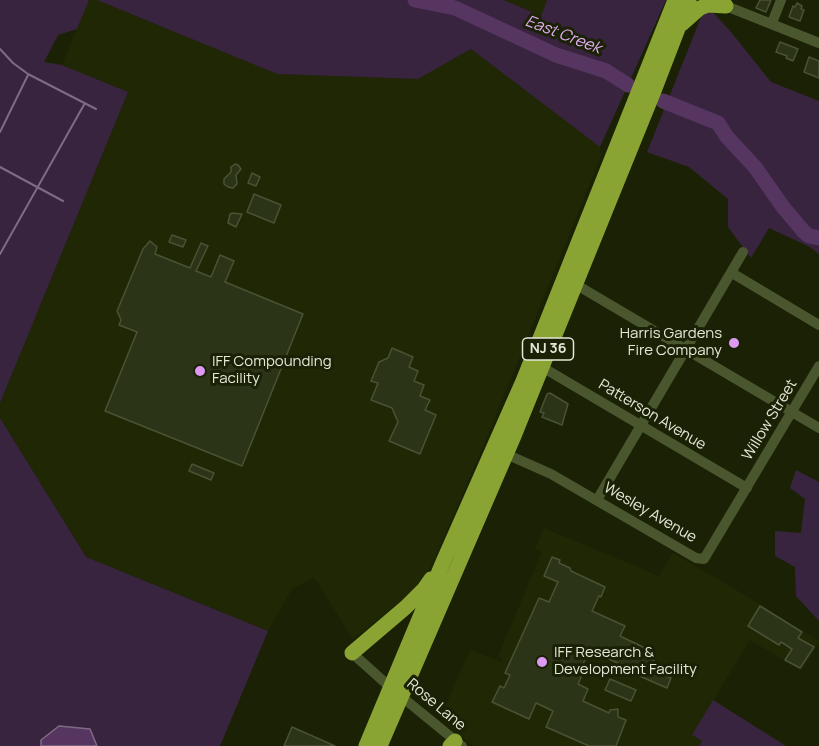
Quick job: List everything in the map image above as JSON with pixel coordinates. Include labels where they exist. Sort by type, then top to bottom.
[{"type":"highway","name":"NJ 36","points":[[380,746],[396,692],[443,562],[523,381],[675,0]]},
{"type":"highway","name":"NJ 36","points":[[366,746],[396,692],[506,454],[689,0]]},
{"type":"highway","points":[[676,32],[694,11],[708,5],[722,3]]},
{"type":"highway","points":[[352,653],[424,589],[443,562]]},
{"type":"street","points":[[772,23],[781,0]]},
{"type":"street","points":[[722,3],[819,43]]},
{"type":"street","points":[[597,500],[743,252]]},
{"type":"street","points":[[732,273],[819,326]]},
{"type":"street","points":[[575,284],[819,428]]},
{"type":"street","name":"Willow Street","points":[[747,488],[819,366]]},
{"type":"street","name":"Patterson Avenue","points":[[542,367],[747,488]]},
{"type":"street","name":"Wesley Avenue","points":[[506,454],[551,474],[702,560],[708,556],[747,488]]},
{"type":"street","name":"Rose Lane","points":[[352,653],[456,744]]},
{"type":"shaded area","points":[[0,0],[89,0],[77,29],[58,35],[44,62],[62,65],[128,92],[0,403]]},
{"type":"shaded area","points":[[89,0],[97,0],[277,74],[418,79],[471,49],[600,147],[601,156],[489,433],[432,565],[415,590],[353,639],[314,577],[292,589],[268,631],[86,557],[0,418],[0,403],[128,92],[62,65]]},
{"type":"shaded area","points":[[97,0],[504,0],[541,16],[547,0],[666,0],[600,147],[471,49],[418,79],[277,74]]},
{"type":"shaded area","points":[[504,0],[547,0],[541,16]]},
{"type":"shaded area","points":[[706,5],[771,82],[819,101],[819,254],[810,247],[769,228],[751,258],[728,227],[728,199],[689,167],[647,152]]},
{"type":"shaded area","points":[[0,418],[86,557],[268,631],[220,746],[97,746],[90,729],[41,740],[41,746],[0,746]]},
{"type":"shaded area","points":[[796,470],[819,482],[819,621],[796,596],[795,567],[775,556],[775,531],[801,533],[805,499],[790,488]]},
{"type":"shaded area","points":[[544,528],[659,576],[673,553],[819,642],[802,671],[750,640],[692,735],[702,741],[699,746],[473,746],[440,718],[470,650],[502,662],[499,654],[542,552],[535,549]]},
{"type":"shaded area","points":[[713,700],[786,746],[699,746],[702,741],[692,735]]},
{"type":"shaded area","points":[[59,726],[90,729],[97,746],[41,746],[41,740]]},
{"type":"building","points":[[760,0],[771,0],[766,12],[756,8]]},
{"type":"building","points":[[797,3],[804,10],[800,21],[789,17],[793,6],[795,7]]},
{"type":"building","points":[[780,42],[798,49],[793,61],[776,52]]},
{"type":"building","points":[[809,57],[819,61],[819,78],[804,72]]},
{"type":"building","points":[[235,164],[241,169],[236,175],[237,184],[233,188],[224,184],[224,179]]},
{"type":"building","points":[[252,173],[260,177],[256,186],[248,183]]},
{"type":"building","points":[[254,194],[281,205],[274,223],[247,212]]},
{"type":"building","points":[[230,214],[242,214],[236,227],[228,223]]},
{"type":"building","points":[[172,235],[186,240],[183,247],[169,242]]},
{"type":"building","name":"IFF Compounding Facility","points":[[150,241],[157,247],[155,254],[190,268],[201,243],[208,246],[196,271],[211,277],[220,255],[234,261],[225,282],[303,314],[242,466],[105,411],[137,332],[119,325],[121,320],[117,311],[143,249]]},
{"type":"building","points":[[392,348],[413,357],[409,367],[418,371],[414,381],[424,385],[420,396],[430,400],[425,410],[436,415],[420,454],[389,441],[398,422],[392,408],[371,400],[378,383],[371,381],[379,362],[388,358]]},
{"type":"building","points":[[550,393],[568,404],[562,425],[542,417],[544,413],[540,412],[547,394]]},
{"type":"building","points":[[192,464],[214,473],[211,480],[189,471]]},
{"type":"building","name":"IFF Research & Development Facility","points":[[552,557],[560,560],[559,563],[570,568],[571,571],[605,587],[592,611],[625,626],[620,636],[645,648],[642,655],[654,660],[650,669],[671,678],[667,688],[621,668],[622,665],[589,650],[578,684],[588,689],[583,701],[609,713],[610,710],[618,709],[618,717],[626,720],[616,746],[589,746],[546,727],[553,711],[536,703],[529,719],[492,702],[500,686],[504,688],[510,675],[505,673],[539,598],[549,602],[558,582],[544,576]]},
{"type":"building","points":[[760,606],[802,632],[798,638],[814,647],[800,668],[785,660],[792,649],[781,642],[779,645],[748,626]]},
{"type":"building","points":[[610,679],[636,690],[631,701],[605,690]]},
{"type":"building","points":[[292,727],[335,746],[284,746]]},
{"type":"waterway","name":"East Creek","points":[[415,0],[455,8],[556,55],[606,71],[628,85]]},
{"type":"waterway","points":[[0,49],[28,74],[96,109]]},
{"type":"waterway","points":[[0,132],[28,75]]},
{"type":"waterway","name":"East Creek","points":[[663,101],[718,123],[804,232],[809,236],[819,238]]},
{"type":"waterway","points":[[0,254],[85,103]]},
{"type":"waterway","points":[[0,167],[63,201]]},
{"type":"place","name":"Harris Gardens Fire Company","points":[[734,343]]},
{"type":"place","name":"IFF Compounding Facility","points":[[200,371]]},
{"type":"place","name":"IFF Research & Development Facility","points":[[542,662]]}]
